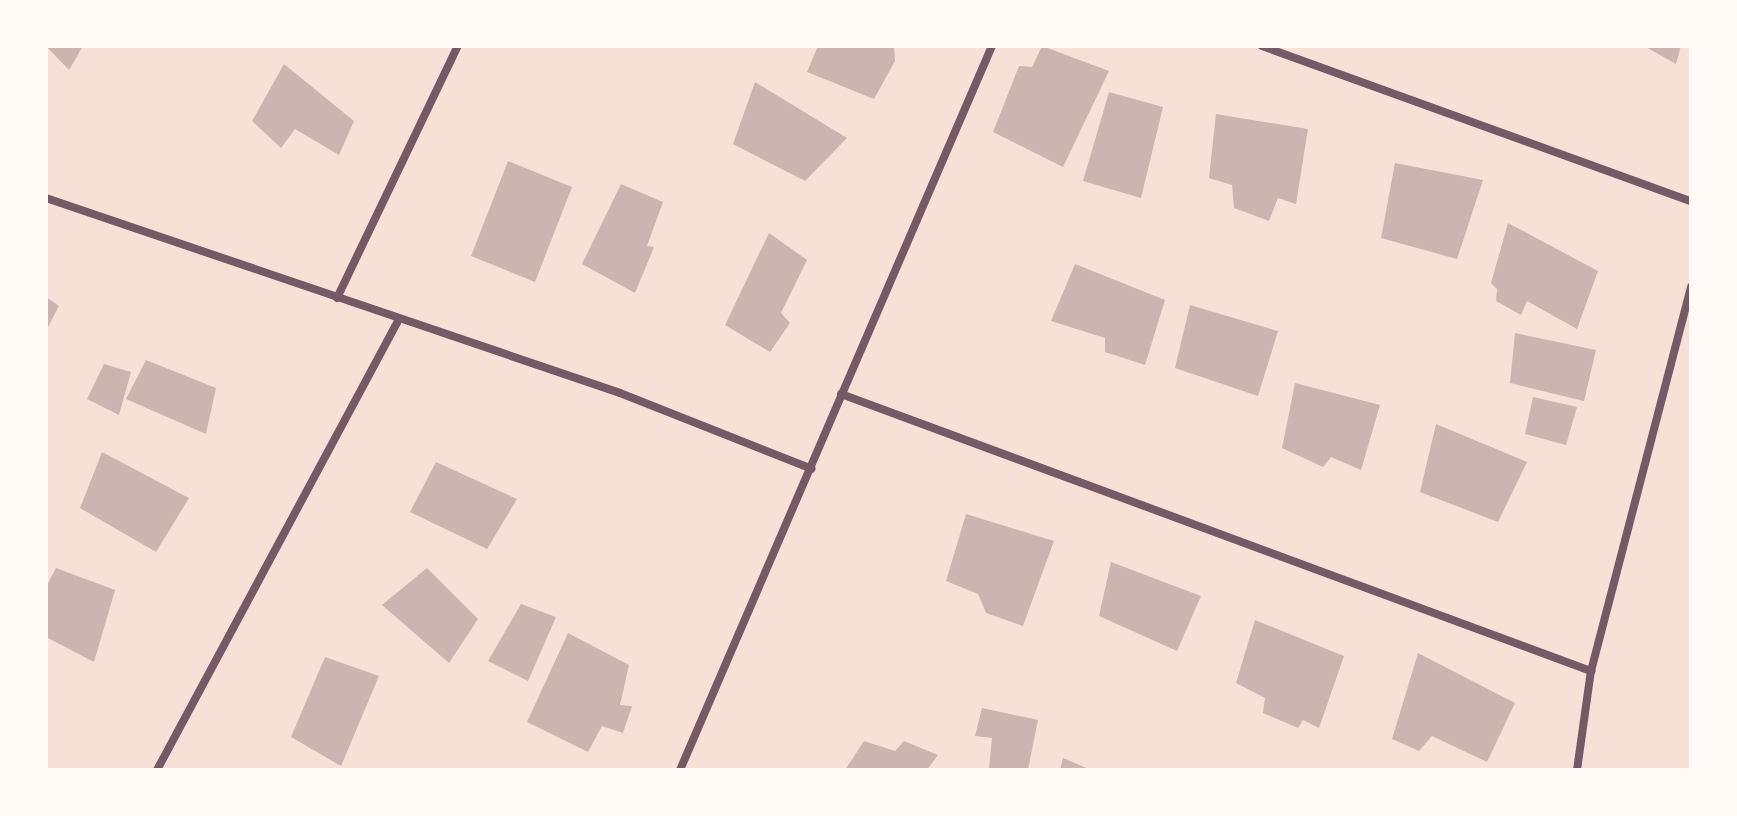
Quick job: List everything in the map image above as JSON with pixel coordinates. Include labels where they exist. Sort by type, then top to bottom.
[{"type":"street","points":[[337,298],[458,46]]},
{"type":"street","points":[[682,769],[992,46]]},
{"type":"street","points":[[1262,46],[1691,201]]},
{"type":"street","points":[[46,198],[620,393],[812,469]]},
{"type":"street","points":[[1577,770],[1591,671],[1691,287]]},
{"type":"street","points":[[157,770],[399,319]]},
{"type":"street","points":[[841,394],[1591,671]]},
{"type":"building","points":[[46,46],[83,46],[69,70]]},
{"type":"building","points":[[818,46],[894,46],[895,61],[874,99],[807,72]]},
{"type":"building","points":[[1042,46],[1109,71],[1063,167],[993,132],[1019,66],[1032,67]]},
{"type":"building","points":[[1644,46],[1681,46],[1676,64]]},
{"type":"building","points":[[284,64],[354,121],[339,155],[295,129],[281,148],[252,121]]},
{"type":"building","points":[[755,82],[847,138],[805,181],[733,144]]},
{"type":"building","points":[[1109,92],[1163,107],[1141,198],[1083,181]]},
{"type":"building","points":[[1216,114],[1308,129],[1296,204],[1278,198],[1269,221],[1234,208],[1232,185],[1209,178]]},
{"type":"building","points":[[508,161],[572,187],[535,282],[471,256]]},
{"type":"building","points":[[1395,163],[1483,180],[1457,259],[1381,238]]},
{"type":"building","points":[[621,184],[663,202],[647,246],[654,247],[635,293],[582,264]]},
{"type":"building","points":[[1508,223],[1598,271],[1577,329],[1527,301],[1521,315],[1496,301],[1497,289],[1491,283]]},
{"type":"building","points":[[769,233],[807,260],[781,313],[790,323],[770,352],[725,325]]},
{"type":"building","points":[[1075,264],[1165,300],[1145,365],[1105,352],[1105,338],[1051,321]]},
{"type":"building","points":[[46,297],[59,306],[46,331]]},
{"type":"building","points":[[1190,305],[1278,331],[1258,396],[1175,368]]},
{"type":"building","points":[[1515,333],[1596,350],[1584,401],[1510,383]]},
{"type":"building","points":[[146,360],[216,388],[206,434],[126,399]]},
{"type":"building","points":[[104,364],[131,372],[119,415],[87,399]]},
{"type":"building","points":[[1295,383],[1380,405],[1361,470],[1331,457],[1323,467],[1282,448]]},
{"type":"building","points":[[1533,397],[1577,407],[1566,445],[1525,434]]},
{"type":"building","points":[[1436,424],[1527,462],[1498,522],[1420,492]]},
{"type":"building","points":[[102,452],[189,498],[156,552],[80,508]]},
{"type":"building","points":[[436,462],[517,499],[487,549],[410,512]]},
{"type":"building","points":[[966,514],[1054,541],[1023,626],[986,613],[978,594],[946,581]]},
{"type":"building","points":[[1111,562],[1201,596],[1177,651],[1099,616]]},
{"type":"building","points":[[56,568],[115,590],[94,662],[46,637],[46,587]]},
{"type":"building","points":[[427,568],[478,619],[449,663],[382,605]]},
{"type":"building","points":[[521,604],[556,617],[528,681],[488,661]]},
{"type":"building","points":[[1255,620],[1344,656],[1319,728],[1303,720],[1298,728],[1263,713],[1265,698],[1236,683]]},
{"type":"building","points":[[568,633],[629,665],[620,705],[632,706],[623,733],[602,726],[588,752],[527,722]]},
{"type":"building","points":[[1418,653],[1515,703],[1487,762],[1432,736],[1419,751],[1392,739]]},
{"type":"building","points":[[325,657],[379,676],[341,766],[291,737]]},
{"type":"building","points":[[982,708],[1038,720],[1028,770],[989,768],[992,738],[975,736]]},
{"type":"building","points":[[864,741],[895,751],[904,741],[938,755],[927,770],[845,770]]},
{"type":"building","points":[[1063,758],[1091,770],[1060,770]]}]
